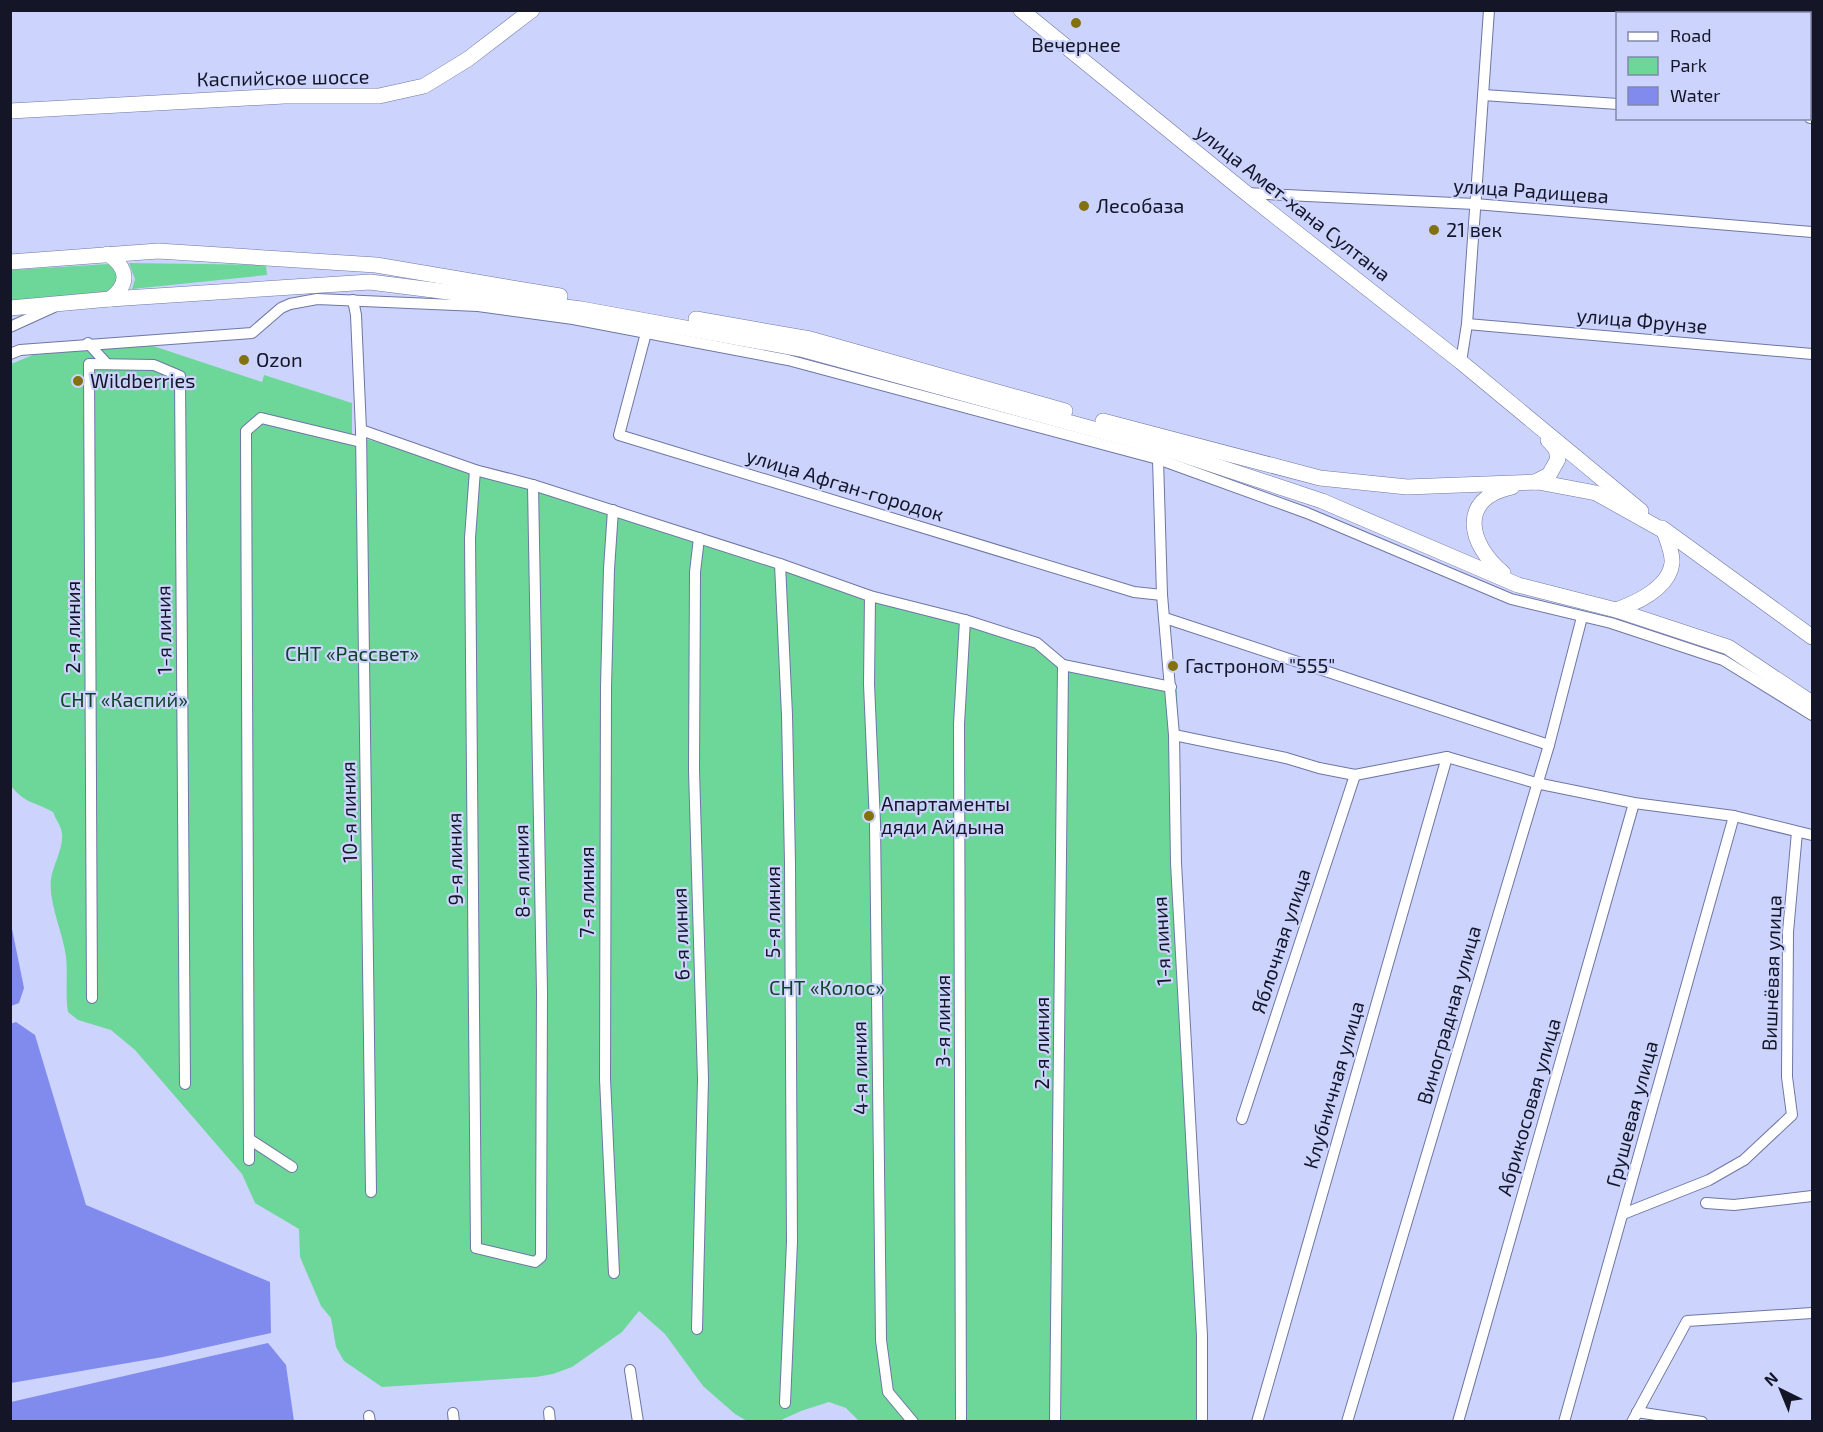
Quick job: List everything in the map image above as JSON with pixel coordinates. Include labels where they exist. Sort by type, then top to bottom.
[{"type":"main road","name":"Каспийское шоссе","points":[[10,111],[284,96],[379,96],[424,86],[468,59],[532,10]]},
{"type":"main road","name":"улица Амет-хана Султана","points":[[1021,10],[1246,193],[1461,362],[1538,428]]},
{"type":"main road","points":[[15,260],[158,251],[376,265],[810,339],[1102,421],[1320,478],[1407,487],[1538,482],[1596,494],[1664,531],[1671,553],[1672,564],[1667,576],[1654,591],[1616,610]]},
{"type":"main road","points":[[108,254],[119,262],[124,274],[123,285],[119,292],[110,299]]},
{"type":"main road","points":[[10,308],[370,282],[581,309],[801,349],[1159,447],[1311,497],[1518,585],[1616,610],[1728,647],[1812,703]]},
{"type":"main road","points":[[1518,585],[1482,551],[1476,537],[1474,516],[1484,500],[1500,490],[1538,482],[1549,476],[1558,459],[1556,449],[1538,428]]},
{"type":"main road","points":[[1538,428],[1664,531],[1812,637]]},
{"type":"street","points":[[1461,362],[1467,324],[1489,10]]},
{"type":"street","points":[[1483,95],[1616,104]]},
{"type":"street","name":"улица Радищева","points":[[1246,193],[1475,204],[1812,232]]},
{"type":"street","points":[[10,354],[20,350],[88,343],[252,333],[281,308],[317,299],[478,306],[573,319],[788,360],[1158,459],[1307,513],[1511,599],[1611,623],[1723,660],[1812,715]]},
{"type":"street","name":"10-я линия","points":[[353,300],[356,315],[361,430],[371,1192]]},
{"type":"street","points":[[10,327],[62,303]]},
{"type":"street","name":"улица Фрунзе","points":[[1467,324],[1812,354]]},
{"type":"street","name":"улица Афган-городок","points":[[646,333],[619,435],[1134,592],[1162,595]]},
{"type":"street","points":[[88,343],[106,364]]},
{"type":"street","name":"1-я линия","points":[[89,364],[154,365],[180,376],[185,1084]]},
{"type":"street","name":"2-я линия","points":[[89,364],[92,998]]},
{"type":"street","points":[[249,1160],[246,431],[261,418],[361,442]]},
{"type":"street","points":[[361,430],[475,470],[613,510],[870,596],[965,620],[1037,643],[1063,665],[1171,687]]},
{"type":"street","name":"1-я линия","points":[[1158,459],[1162,595],[1174,735],[1176,863],[1202,1336],[1202,1422]]},
{"type":"street","name":"9-я линия","points":[[475,470],[470,538],[476,1248],[532,1262],[538,1261],[541,1257]]},
{"type":"street","name":"8-я линия","points":[[533,485],[542,992],[541,1257]]},
{"type":"street","name":"7-я линия","points":[[613,510],[606,687],[605,1079],[614,1273]]},
{"type":"street","name":"6-я линия","points":[[697,1329],[703,1080],[694,770],[696,572],[699,538]]},
{"type":"street","name":"5-я линия","points":[[780,564],[787,715],[790,863],[792,1242],[785,1403]]},
{"type":"street","name":"4-я линия","points":[[870,596],[869,684],[875,823],[881,1340],[888,1392],[913,1422]]},
{"type":"street","name":"Виноградная улица","points":[[1347,1422],[1548,745],[1582,617]]},
{"type":"street","points":[[1165,618],[1548,745]]},
{"type":"street","name":"3-я линия","points":[[961,1422],[959,724],[965,620]]},
{"type":"street","name":"2-я линия","points":[[1055,1422],[1063,665]]},
{"type":"street","points":[[1174,735],[1355,775],[1446,757],[1536,783],[1634,803],[1734,816],[1812,835]]},
{"type":"street","name":"Клубничная улица","points":[[1257,1422],[1446,757]]},
{"type":"street","name":"Яблочная улица","points":[[1242,1119],[1355,775]]},
{"type":"street","name":"Абрикосовая улица","points":[[1458,1422],[1634,803]]},
{"type":"street","name":"Грушевая улица","points":[[1564,1422],[1734,816]]},
{"type":"street","name":"Вишнёвая улица","points":[[1623,1214],[1709,1180],[1744,1160],[1792,1115],[1787,1077],[1788,932],[1797,832]]},
{"type":"street","points":[[249,1139],[292,1167]]},
{"type":"street","points":[[1706,1203],[1734,1205],[1812,1196]]},
{"type":"street","points":[[1702,1422],[1635,1417],[1687,1321],[1812,1313]]},
{"type":"street","points":[[630,1370],[638,1422]]},
{"type":"green space","points":[[129,263],[266,265],[267,275],[132,289],[135,279]]},
{"type":"green space","points":[[108,264],[116,268],[120,275],[111,294],[11,302],[11,270]]},
{"type":"green space","name":"СНТ «Колос»","points":[[150,345],[262,382],[264,375],[352,403],[352,435],[465,467],[1010,636],[1031,644],[1057,666],[1177,690],[1179,844],[1205,1421],[859,1421],[846,1408],[829,1402],[779,1421],[747,1421],[735,1414],[703,1386],[665,1334],[639,1311],[622,1332],[572,1367],[536,1377],[382,1387],[344,1361],[336,1347],[331,1318],[321,1306],[300,1257],[299,1229],[255,1203],[242,1174],[135,1050],[111,1030],[78,1020],[68,1012],[66,957],[51,888],[52,873],[62,841],[61,829],[53,812],[25,799],[11,786],[11,364],[33,355]]},
{"type":"water","points":[[10,919],[24,988],[19,1003],[11,1006]]},
{"type":"water","points":[[16,1022],[35,1035],[86,1205],[270,1282],[271,1333],[163,1357],[11,1383],[10,1024]]},
{"type":"water","points":[[268,1343],[286,1365],[294,1421],[11,1421],[11,1402]]},
{"type":"place","name":"Вечернее","points":[[1076,23]]},
{"type":"place","name":"Лесобаза","points":[[1084,206]]},
{"type":"place","name":"21 век","points":[[1434,230]]},
{"type":"place","name":"Ozon","points":[[244,360]]},
{"type":"place","name":"Wildberries","points":[[78,381]]},
{"type":"place","name":"Гастроном \"555\"","points":[[1173,666]]},
{"type":"place","name":"Апартаменты дяди Айдына","points":[[869,816]]},
{"type":"park label","name":"СНТ «Рассвет»","points":[[352,654]]},
{"type":"park label","name":"СНТ «Каспий»","points":[[124,700]]}]
